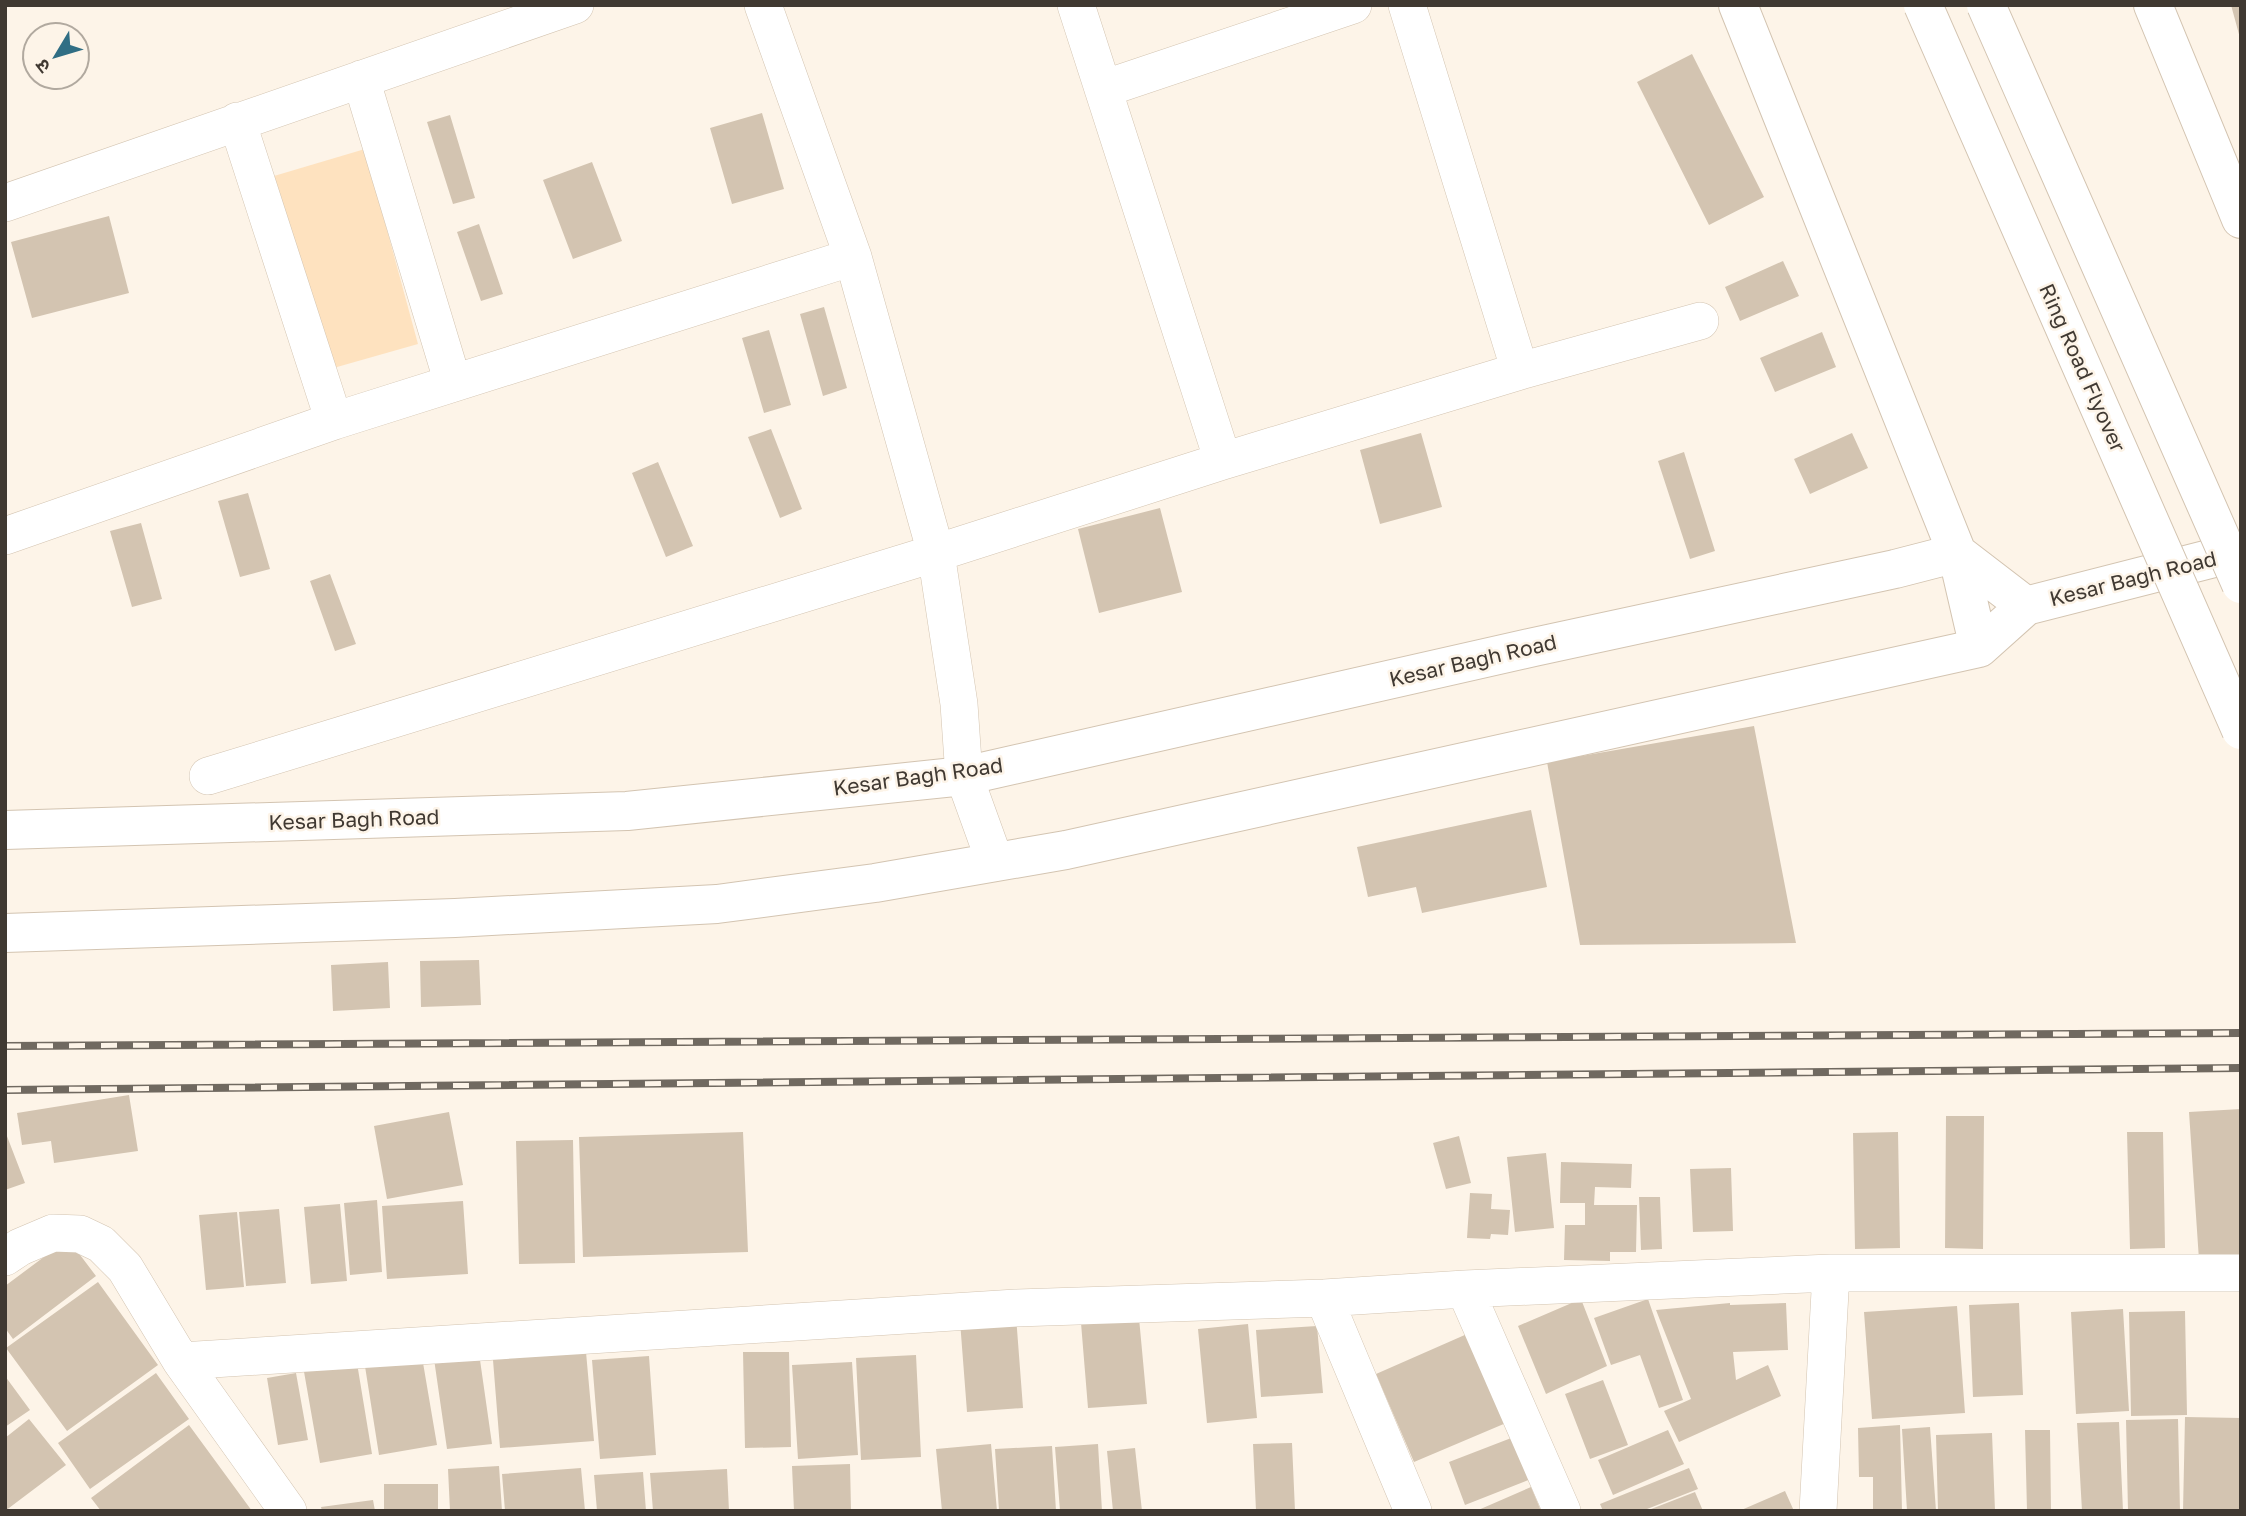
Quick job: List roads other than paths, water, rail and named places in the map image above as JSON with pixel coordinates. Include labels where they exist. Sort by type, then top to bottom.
[{"type":"main road","points":[[1738,5],[1957,552],[1979,648]]},
{"type":"main road","name":"Ring Road Flyover","points":[[1923,5],[2241,730]]},
{"type":"main road","points":[[1986,5],[2241,584]]},
{"type":"main road","points":[[2153,5],[2237,201]]},
{"type":"main road","name":"Kesar Bagh Road","points":[[2026,606],[2241,551]]},
{"type":"main road","points":[[5,933],[454,918],[717,904],[875,883],[1066,850],[1979,648],[2026,606],[1957,552]]},
{"type":"main road","name":"Kesar Bagh Road","points":[[6,827],[627,811],[964,776],[1521,650],[1895,569],[1957,552]]},
{"type":"street","points":[[5,203],[575,5]]},
{"type":"street","points":[[764,5],[852,257],[936,553],[959,704],[964,776],[995,862]]},
{"type":"street","points":[[1076,5],[1223,461]]},
{"type":"street","points":[[1103,89],[1353,5]]},
{"type":"street","points":[[1407,5],[1520,371]]},
{"type":"street","points":[[361,79],[453,383]]},
{"type":"street","points":[[237,121],[334,421]]},
{"type":"street","points":[[5,536],[334,421],[852,257]]},
{"type":"street","points":[[208,776],[936,553],[1223,461],[1520,371],[1700,321]]},
{"type":"street","points":[[5,1258],[20,1247],[53,1233],[80,1234],[101,1244],[125,1268],[181,1360],[288,1511]]},
{"type":"street","points":[[181,1360],[1016,1308],[1324,1298],[1831,1273],[2241,1273]]},
{"type":"street","points":[[1818,1511],[1831,1273]]},
{"type":"street","points":[[1465,1289],[1562,1511]]},
{"type":"street","points":[[1324,1298],[1413,1511]]},
{"type":"railway","points":[[5,1046],[2241,1033]]},
{"type":"railway","points":[[5,1090],[2241,1068]]}]
